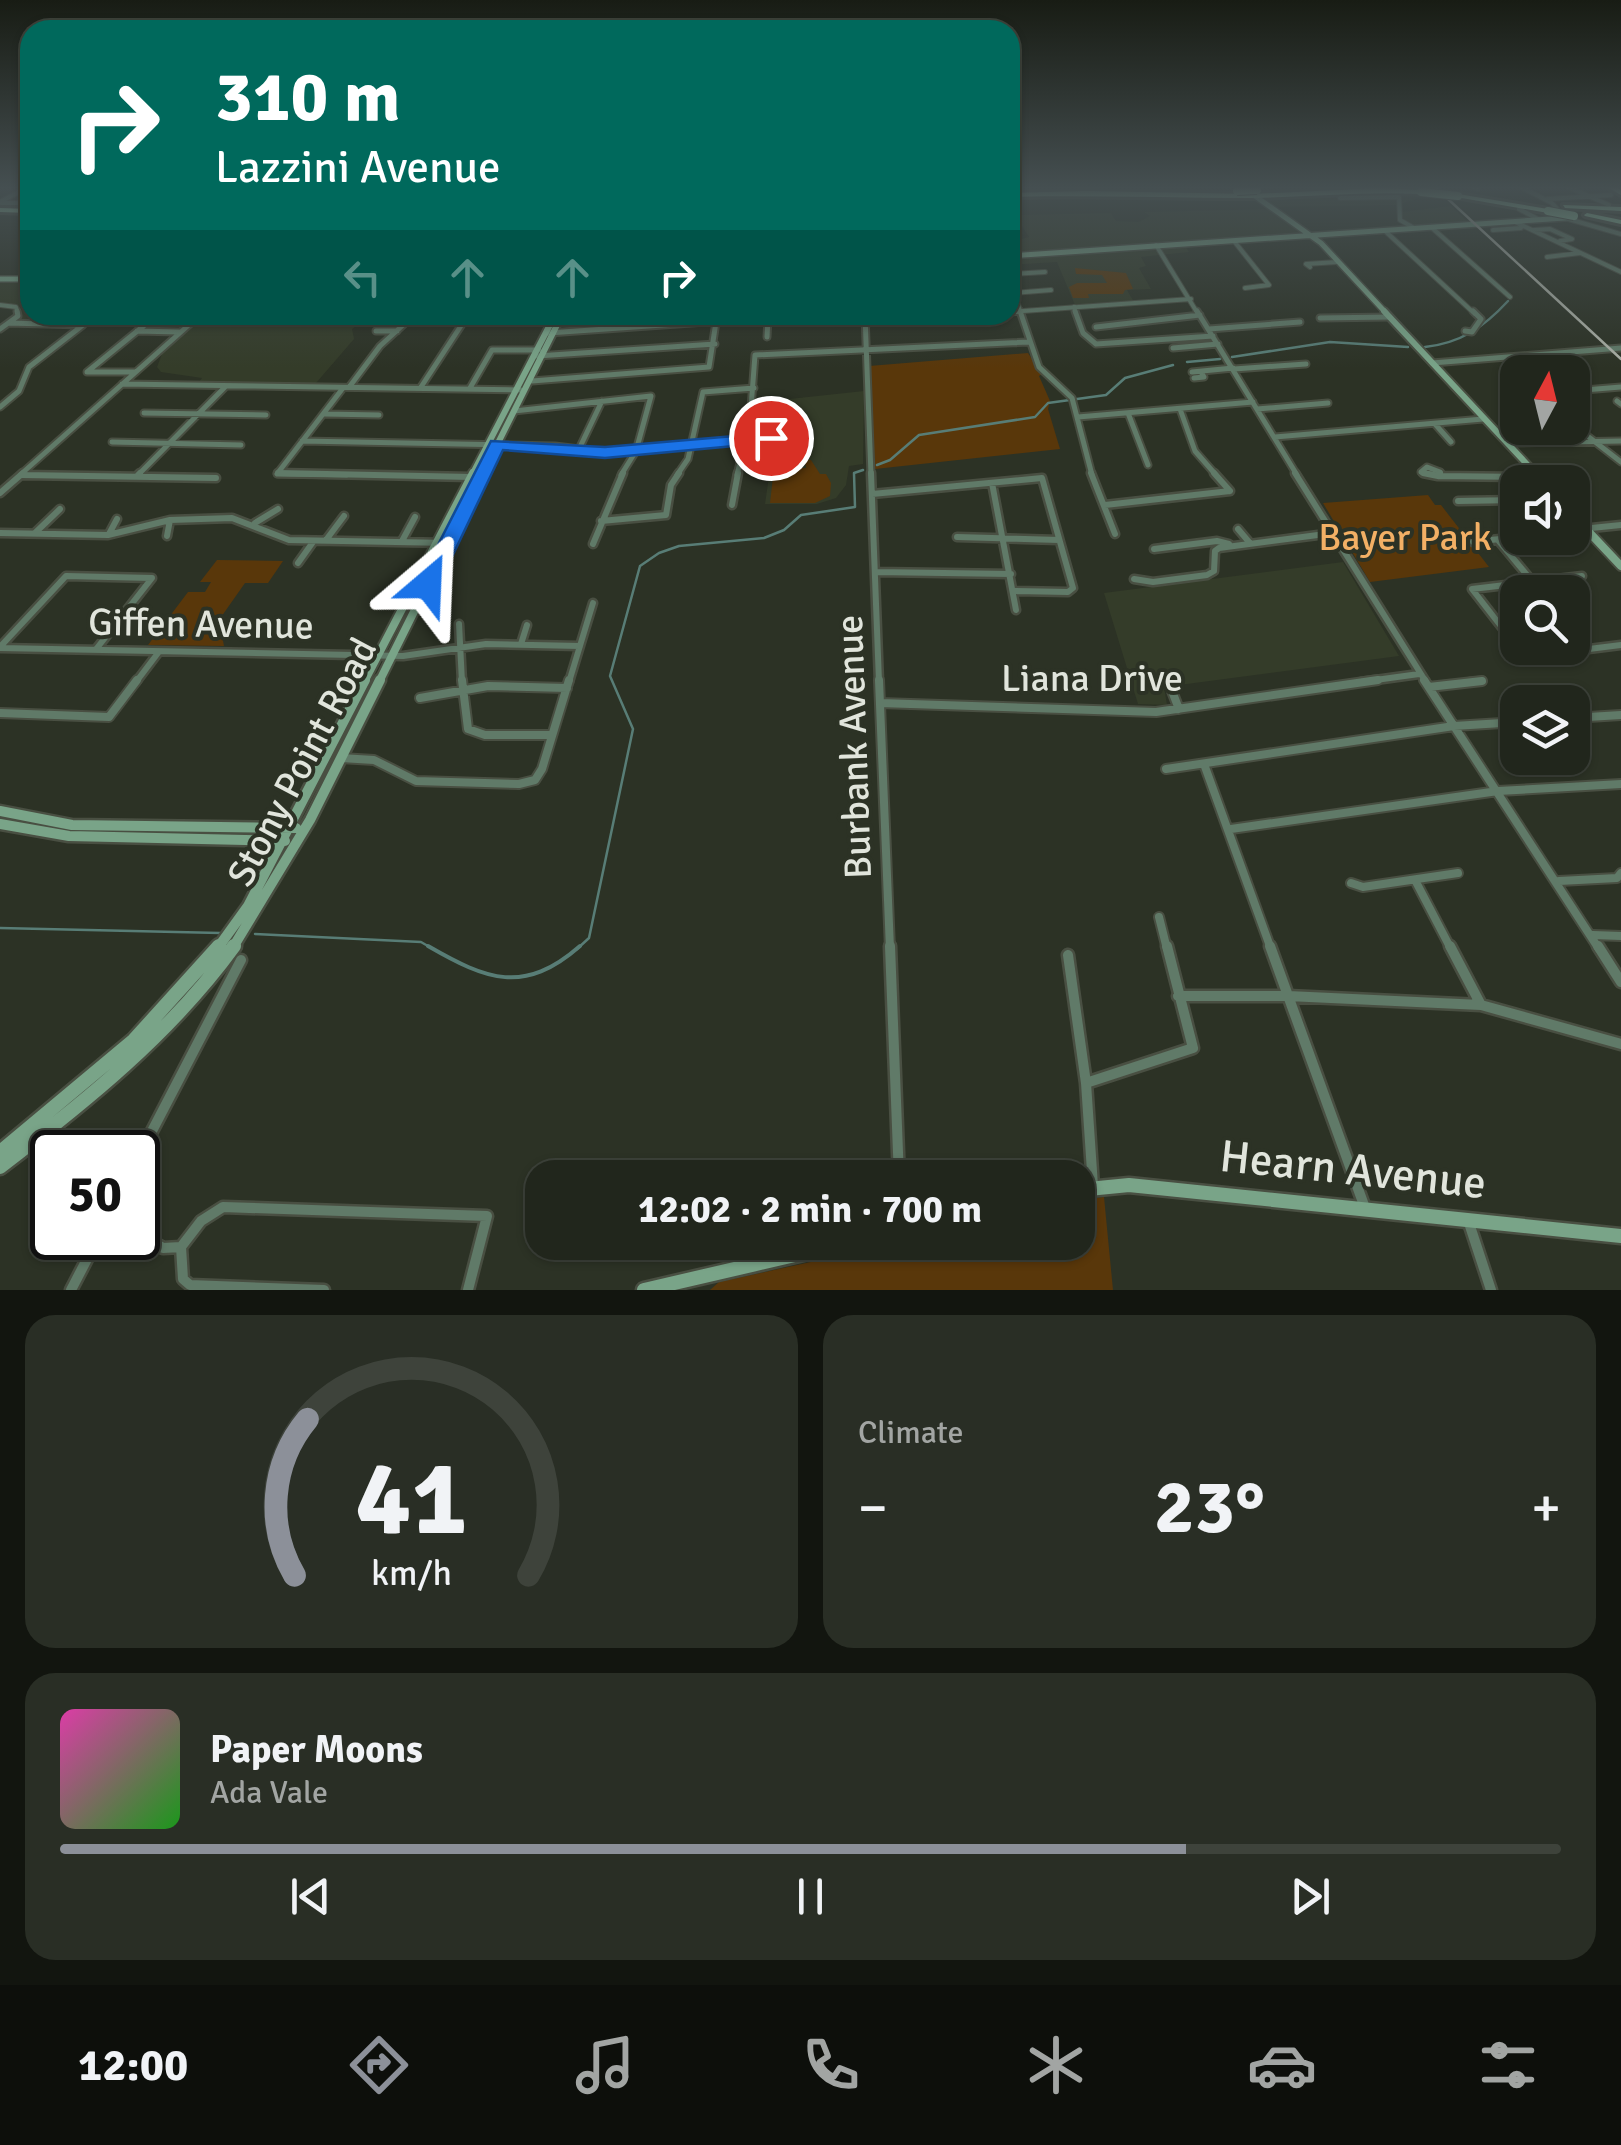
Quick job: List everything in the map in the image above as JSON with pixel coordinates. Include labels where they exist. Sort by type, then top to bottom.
[{"type":"main road","points":[[1020,255],[1138,247]]},
{"type":"main road","points":[[1322,247],[1500,438]]},
{"type":"main road","name":"Stony Point Road","points":[[445,543],[473,477],[514,410],[555,325]]},
{"type":"main road","name":"Stony Point Road","points":[[0,1166],[86,1100],[186,1005],[254,918],[493,444],[532,381],[541,354]]},
{"type":"main road","points":[[1507,445],[1526,465]]},
{"type":"main road","points":[[1590,533],[1621,566]]},
{"type":"main road","name":"Stony Point Road","points":[[0,1152],[104,1070],[162,1014],[240,918],[341,758],[387,656]]},
{"type":"main road","points":[[0,811],[60,824],[295,835]]},
{"type":"main road","points":[[0,824],[68,836],[295,835]]},
{"type":"main road","name":"Hearn Avenue","points":[[1095,1187],[1129,1185],[1621,1236]]},
{"type":"main road","points":[[644,1290],[697,1284],[784,1260]]},
{"type":"street","points":[[1157,247],[1428,688],[1621,982]]},
{"type":"street","points":[[1239,247],[1269,285],[1245,288]]},
{"type":"street","points":[[1403,247],[1481,319],[1472,332],[1464,331]]},
{"type":"street","points":[[1454,247],[1510,297]]},
{"type":"street","points":[[1568,247],[1621,272]]},
{"type":"street","points":[[1547,256],[1581,253]]},
{"type":"street","points":[[1310,267],[1306,264],[1336,262]]},
{"type":"street","points":[[1020,276],[1045,272]]},
{"type":"street","points":[[1020,293],[1052,290]]},
{"type":"street","points":[[1116,534],[1094,483],[1072,401],[1039,368],[1020,311],[1191,299]]},
{"type":"street","points":[[0,305],[18,310],[18,316],[0,329]]},
{"type":"street","points":[[1074,307],[1082,328],[1096,344],[1300,322]]},
{"type":"street","points":[[1096,326],[1200,316]]},
{"type":"street","points":[[1320,318],[1390,317]]},
{"type":"street","points":[[9,323],[20,323]]},
{"type":"street","points":[[0,407],[19,391],[29,366],[83,325]]},
{"type":"street","points":[[136,372],[87,372],[144,325]]},
{"type":"street","points":[[0,492],[188,325]]},
{"type":"street","points":[[404,325],[380,346],[277,474],[473,477]]},
{"type":"street","points":[[421,388],[461,325]]},
{"type":"street","points":[[552,334],[675,325]]},
{"type":"street","points":[[532,381],[708,367],[716,325]]},
{"type":"street","points":[[767,337],[768,325]]},
{"type":"street","name":"Burbank Avenue","points":[[865,325],[898,1160]]},
{"type":"street","points":[[137,331],[180,332]]},
{"type":"street","points":[[376,331],[398,331]]},
{"type":"street","points":[[732,505],[733,478],[746,441],[755,355],[1029,342]]},
{"type":"street","points":[[470,388],[492,350],[541,354],[714,344]]},
{"type":"street","points":[[1172,348],[1218,344]]},
{"type":"street","points":[[1541,355],[1620,349]]},
{"type":"street","points":[[1431,363],[1500,358]]},
{"type":"street","points":[[1193,375],[1204,377],[1200,371],[1306,364]]},
{"type":"street","points":[[122,384],[523,390]]},
{"type":"street","points":[[137,476],[226,386]]},
{"type":"street","points":[[1590,389],[1621,387]]},
{"type":"street","points":[[601,521],[666,515],[671,485],[688,459],[703,392],[754,388]]},
{"type":"street","points":[[514,410],[651,396],[636,451],[615,485],[593,544]]},
{"type":"street","points":[[579,450],[602,400]]},
{"type":"street","points":[[1078,417],[1328,403]]},
{"type":"street","points":[[1105,504],[1230,492],[1195,451],[1180,409]]},
{"type":"street","points":[[144,413],[266,414]]},
{"type":"street","points":[[1128,413],[1148,465]]},
{"type":"street","points":[[323,414],[379,415]]},
{"type":"street","points":[[1275,437],[1482,418]]},
{"type":"street","points":[[1434,423],[1451,442]]},
{"type":"street","points":[[1590,437],[1621,462]]},
{"type":"street","points":[[302,441],[636,451],[771,438]]},
{"type":"street","points":[[1590,443],[1621,441]]},
{"type":"street","points":[[112,442],[241,445]]},
{"type":"street","points":[[20,475],[216,478]]},
{"type":"street","points":[[1438,476],[1500,478]]},
{"type":"street","points":[[872,494],[1042,478],[1072,591],[1014,591]]},
{"type":"street","points":[[992,483],[1016,610]]},
{"type":"street","points":[[1458,501],[1500,500]]},
{"type":"street","points":[[35,533],[60,509]]},
{"type":"street","points":[[254,524],[278,509]]},
{"type":"street","points":[[325,541],[344,516]]},
{"type":"street","points":[[402,542],[415,517]]},
{"type":"street","points":[[108,535],[117,518]]},
{"type":"street","points":[[0,533],[108,535],[170,520],[232,518],[289,540],[445,543]]},
{"type":"street","points":[[167,536],[170,520]]},
{"type":"street","points":[[1590,529],[1621,526]]},
{"type":"street","points":[[1238,529],[1250,543]]},
{"type":"street","points":[[1134,579],[1149,582],[1210,574],[1215,568],[1215,551],[1230,545],[1334,534]]},
{"type":"street","points":[[957,537],[1059,540]]},
{"type":"street","points":[[298,563],[314,540]]},
{"type":"street","points":[[1473,542],[1498,540],[1526,575]]},
{"type":"street","points":[[1154,548],[1222,541],[1230,545]]},
{"type":"street","points":[[876,572],[1011,574]]},
{"type":"street","points":[[0,647],[66,576],[152,578],[96,649]]},
{"type":"street","points":[[1500,586],[1472,589],[1500,625]]},
{"type":"street","points":[[341,758],[374,760],[416,781],[526,784],[540,774],[592,603]]},
{"type":"street","points":[[459,624],[464,718],[471,731],[552,735]]},
{"type":"street","points":[[521,644],[527,625]]},
{"type":"street","name":"Giffen Avenue","points":[[0,647],[387,656],[521,644],[580,646]]},
{"type":"street","points":[[1590,649],[1621,646]]},
{"type":"street","points":[[0,714],[110,717],[159,652]]},
{"type":"street","name":"Liana Drive","points":[[880,703],[1156,712],[1420,674]]},
{"type":"street","points":[[1428,688],[1482,681]]},
{"type":"street","points":[[420,698],[488,686],[567,688]]},
{"type":"street","points":[[1170,686],[1178,709]]},
{"type":"street","points":[[1590,717],[1621,715]]},
{"type":"street","points":[[1166,769],[1454,726],[1500,723]]},
{"type":"street","points":[[1204,764],[1366,1208]]},
{"type":"street","points":[[1231,830],[1498,791],[1621,784]]},
{"type":"street","points":[[1558,881],[1617,878],[1621,873]]},
{"type":"street","points":[[1351,883],[1363,886],[1458,874]]},
{"type":"street","points":[[1415,880],[1481,1004]]},
{"type":"street","points":[[1086,1083],[1193,1048],[1159,917]]},
{"type":"street","points":[[1592,935],[1621,936]]},
{"type":"street","points":[[1068,955],[1086,1083],[1085,1160]]},
{"type":"street","points":[[153,1130],[241,960]]},
{"type":"street","points":[[1178,996],[1481,1004],[1621,1044]]},
{"type":"street","points":[[324,1290],[190,1285],[184,1279],[181,1248],[202,1221],[222,1207],[487,1216],[468,1290]]},
{"type":"street","points":[[1468,1219],[1491,1290]]},
{"type":"street","points":[[160,1246],[181,1248]]},
{"type":"street","points":[[72,1290],[87,1260]]},
{"type":"shaded area","points":[[1020,247],[1139,247],[1020,255]]},
{"type":"shaded area","points":[[1168,247],[1186,247],[1189,252],[1141,257],[1146,266],[1139,268],[1151,289],[1127,290],[1134,302],[1075,305],[1057,262],[1020,264],[1020,257]]},
{"type":"shaded area","points":[[20,281],[20,308],[0,303],[0,282]]},
{"type":"shaded area","points":[[192,325],[358,325],[352,329],[354,339],[316,383],[199,382],[202,378],[161,372],[157,367],[162,354]]},
{"type":"shaded area","points":[[864,391],[863,464],[849,466],[846,485],[836,498],[817,504],[765,504],[780,400]]},
{"type":"shaded area","points":[[1343,562],[1399,656],[1164,687],[1167,705],[1138,704],[1104,593]]},
{"type":"green space","points":[[1075,268],[1126,273],[1133,289],[1123,294],[1073,298],[1069,287],[1077,283],[1107,283],[1102,275],[1076,274]]},
{"type":"green space","points":[[1028,353],[1042,374],[1039,376],[1050,401],[1048,409],[1060,449],[875,469],[869,366]]},
{"type":"green space","points":[[784,440],[796,443],[794,468],[806,468],[805,460],[811,460],[820,474],[826,474],[831,483],[830,496],[815,503],[770,503],[774,468],[778,467]]},
{"type":"green space","name":"Bayer Park","points":[[1428,495],[1435,505],[1441,505],[1489,567],[1370,582],[1323,503]]},
{"type":"green space","points":[[217,560],[283,561],[268,583],[245,583],[219,620],[224,646],[148,645],[188,592],[205,592],[211,582],[200,582]]},
{"type":"green space","points":[[1104,1197],[1113,1290],[710,1290],[719,1282],[820,1260],[1095,1260],[1095,1198]]},
{"type":"waterway","points":[[1425,347],[1471,332],[1508,301]]},
{"type":"waterway","points":[[1232,357],[1330,342],[1408,347]]},
{"type":"waterway","points":[[1187,362],[1220,359]]},
{"type":"waterway","points":[[877,465],[890,460],[919,435],[1035,417],[1048,403],[1106,395],[1125,378],[1173,365]]},
{"type":"waterway","points":[[577,949],[589,938],[633,729],[610,676],[640,566],[679,546],[764,538],[784,530],[801,515],[855,507],[854,473],[863,470]]},
{"type":"waterway","points":[[0,928],[220,933]]},
{"type":"waterway","points":[[255,934],[421,942],[433,949]]},
{"type":"waterway","points":[[428,946],[469,967],[505,977],[541,971],[580,946]]},
{"type":"railway","points":[[1500,247],[1621,359]]},
{"type":"route","points":[[428,584],[497,444],[605,452],[771,438]]}]
